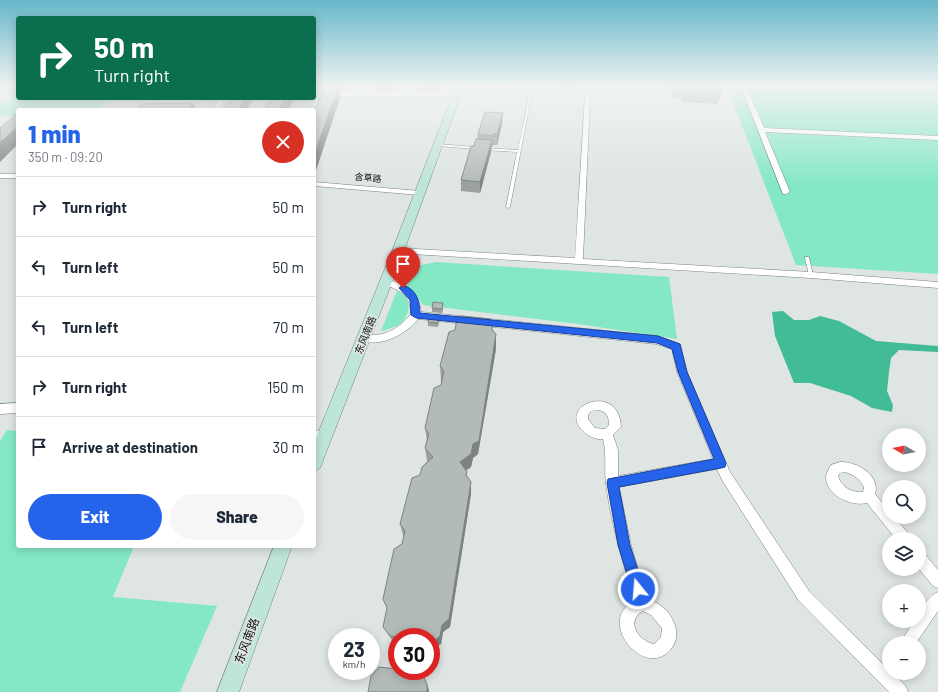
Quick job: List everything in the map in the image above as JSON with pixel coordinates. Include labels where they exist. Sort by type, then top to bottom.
[{"type":"street","name":"东风南路","points":[[316,452],[319,435],[364,338],[448,119]]},
{"type":"street","points":[[579,261],[586,119]]},
{"type":"street","points":[[758,119],[786,192]]},
{"type":"street","points":[[762,130],[938,138]]},
{"type":"street","points":[[0,176],[16,176]]},
{"type":"street","name":"含草路","points":[[316,184],[420,193]]},
{"type":"street","points":[[398,251],[811,275],[938,285]]},
{"type":"street","points":[[364,338],[380,338],[390,335],[409,324],[416,315],[414,299],[411,294],[403,288],[386,282]]},
{"type":"street","points":[[416,315],[658,340],[676,347],[682,372],[726,476],[804,596],[882,669]]},
{"type":"street","points":[[0,409],[16,408]]},
{"type":"street","points":[[607,434],[612,450],[612,483],[624,545],[642,604]]},
{"type":"street","points":[[612,483],[721,463]]},
{"type":"street","points":[[868,495],[898,532]]},
{"type":"street","name":"东风南路","points":[[228,692],[282,548]]},
{"type":"street","points":[[926,566],[938,581]]},
{"type":"street","points":[[912,636],[938,599]]},
{"type":"street","points":[[891,680],[900,692]]},
{"type":"lane","points":[[508,207],[526,119]]},
{"type":"lane","points":[[438,145],[518,151]]},
{"type":"lane","points":[[807,258],[811,275]]},
{"type":"shaded area","points":[[740,119],[938,119],[938,274],[796,265]]},
{"type":"shaded area","points":[[436,262],[669,277],[677,339],[578,324],[423,305],[407,286],[413,267]]},
{"type":"shaded area","points":[[397,291],[406,298],[408,302],[408,313],[402,322],[397,326],[381,331]]},
{"type":"shaded area","points":[[783,311],[794,320],[809,320],[820,316],[839,321],[876,341],[938,346],[938,352],[899,350],[891,358],[889,372],[887,391],[893,405],[892,412],[872,408],[851,396],[810,383],[794,383],[775,336],[772,312]]},
{"type":"shaded area","points":[[7,430],[16,431],[16,548],[133,548],[113,597],[217,606],[180,692],[0,692],[0,441]]},
{"type":"building","points":[[10,119],[16,119],[16,128],[0,143],[0,128]]},
{"type":"building","points":[[316,119],[327,119],[316,150]]},
{"type":"building","points":[[483,119],[501,119],[497,134],[494,134],[493,136],[478,134]]},
{"type":"building","points":[[476,139],[492,140],[480,182],[461,180],[471,146],[474,146]]},
{"type":"building","points":[[433,302],[443,303],[442,309],[432,308]]},
{"type":"building","points":[[462,316],[490,319],[493,323],[492,330],[496,334],[479,441],[473,444],[471,454],[460,462],[467,472],[466,475],[471,482],[449,619],[442,625],[440,636],[440,628],[388,628],[388,633],[383,627],[387,608],[383,599],[394,549],[402,544],[405,531],[400,524],[412,478],[420,475],[422,467],[433,457],[425,448],[429,434],[425,428],[434,388],[441,385],[444,371],[440,366],[449,332],[455,330],[457,319]]},
{"type":"building","points":[[429,318],[439,319],[438,323],[428,322]]},
{"type":"building","points":[[380,667],[388,668],[388,680],[425,680],[427,684],[427,692],[368,692],[370,680],[380,680]]},
{"type":"route","points":[[403,288],[411,294],[414,299],[416,315],[658,340],[676,347],[682,372],[721,463],[612,483],[624,545],[638,589]]}]
